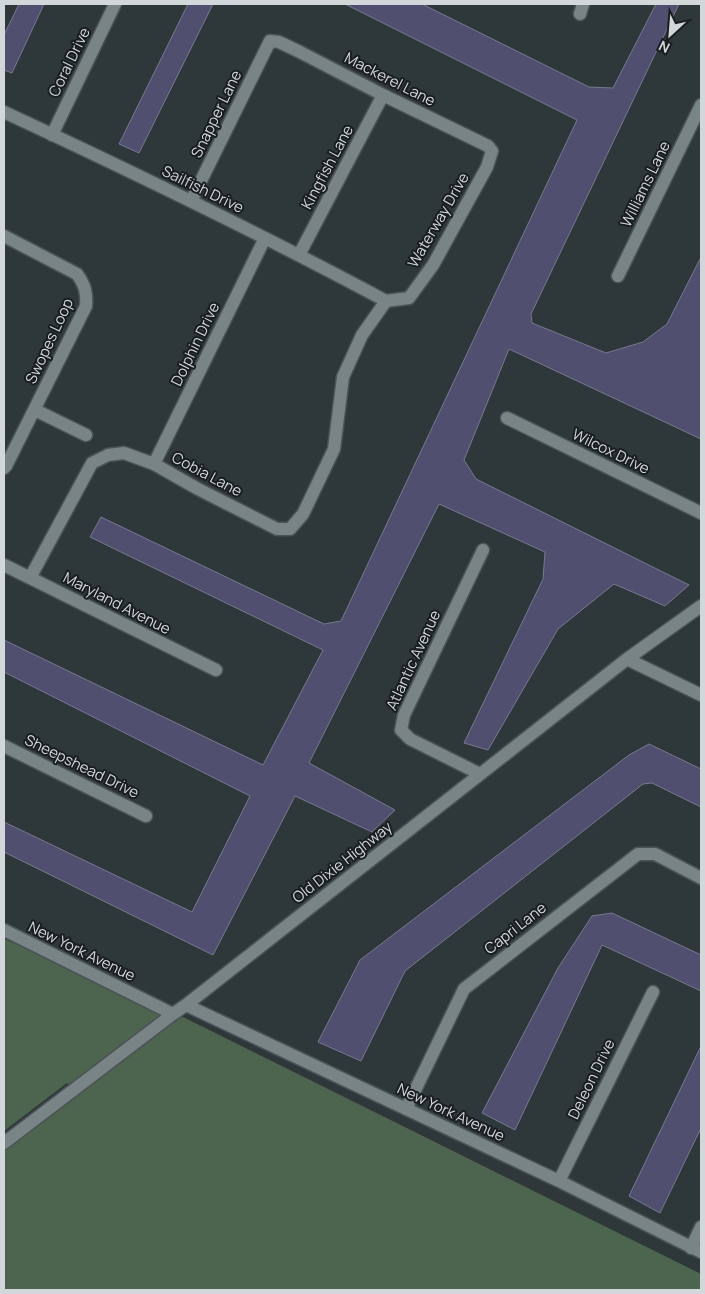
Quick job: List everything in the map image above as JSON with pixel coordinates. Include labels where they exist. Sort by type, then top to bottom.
[{"type":"street","name":"Coral Drive","points":[[52,135],[115,4]]},
{"type":"street","name":"Mackerel Lane","points":[[270,41],[279,42],[298,51],[488,146],[492,151]]},
{"type":"street","name":"Snapper Lane","points":[[191,201],[270,41]]},
{"type":"street","name":"Kingfish Lane","points":[[299,255],[383,95]]},
{"type":"street","name":"Williams Lane","points":[[618,276],[701,105]]},
{"type":"street","name":"Sailfish Drive","points":[[4,112],[191,201],[386,301]]},
{"type":"street","name":"Waterway Drive","points":[[386,301],[409,298],[433,266],[487,167],[492,151]]},
{"type":"street","name":"Swopes Loop","points":[[4,236],[77,274],[84,283],[87,295],[86,306],[4,468]]},
{"type":"street","name":"Dolphin Drive","points":[[154,464],[265,238]]},
{"type":"street","name":"Cobia Lane","points":[[30,578],[92,463],[108,455],[124,453],[154,464],[198,489],[277,529],[290,528],[304,514],[334,449],[342,377],[362,335],[386,301]]},
{"type":"street","points":[[35,410],[86,435]]},
{"type":"street","name":"Wilcox Drive","points":[[507,418],[701,513]]},
{"type":"street","name":"Atlantic Avenue","points":[[480,774],[410,739],[401,730],[404,715],[483,550]]},
{"type":"street","name":"Maryland Avenue","points":[[4,565],[216,670]]},
{"type":"street","name":"Old Dixie Highway","points":[[4,1143],[186,1005],[628,659],[701,606]]},
{"type":"street","points":[[628,659],[701,695]]},
{"type":"street","name":"Sheepshead Drive","points":[[4,746],[146,816]]},
{"type":"street","name":"Capri Lane","points":[[406,1109],[464,988],[638,854],[656,854],[701,878]]},
{"type":"street","name":"New York Avenue","points":[[4,930],[173,1014]]},
{"type":"street","name":"Deleon Drive","points":[[559,1181],[653,992]]},
{"type":"street","name":"New York Avenue","points":[[186,1005],[559,1181],[696,1250]]},
{"type":"street","points":[[696,1250],[701,1227]]},
{"type":"green space","points":[[4,939],[161,1015],[69,1085],[67,1083],[4,1131]]},
{"type":"green space","points":[[181,1016],[701,1274],[701,1290],[4,1290],[4,1150],[173,1021],[176,1022],[177,1018]]},
{"type":"shaded area","points":[[19,4],[44,4],[12,73],[4,70],[4,35]]},
{"type":"shaded area","points":[[188,4],[213,4],[139,153],[119,144]]},
{"type":"shaded area","points":[[345,4],[422,4],[589,87],[613,88],[656,4],[679,4],[531,314],[532,323],[606,353],[643,342],[667,324],[701,257],[701,439],[509,349],[464,460],[476,479],[689,585],[665,606],[614,584],[558,629],[488,750],[464,743],[543,579],[545,552],[439,504],[309,763],[395,810],[372,832],[295,796],[213,955],[4,852],[4,822],[192,912],[250,796],[4,672],[4,640],[263,765],[323,650],[90,537],[101,517],[324,624],[341,621],[577,120]]},
{"type":"shaded area","points":[[649,744],[701,769],[701,807],[652,783],[643,784],[405,971],[361,1061],[318,1042],[360,960],[629,755]]},
{"type":"shaded area","points":[[612,913],[701,955],[701,991],[602,945],[515,1130],[482,1113],[558,968],[592,916]]},
{"type":"shaded area","points":[[701,1046],[701,1128],[660,1213],[629,1196]]}]
